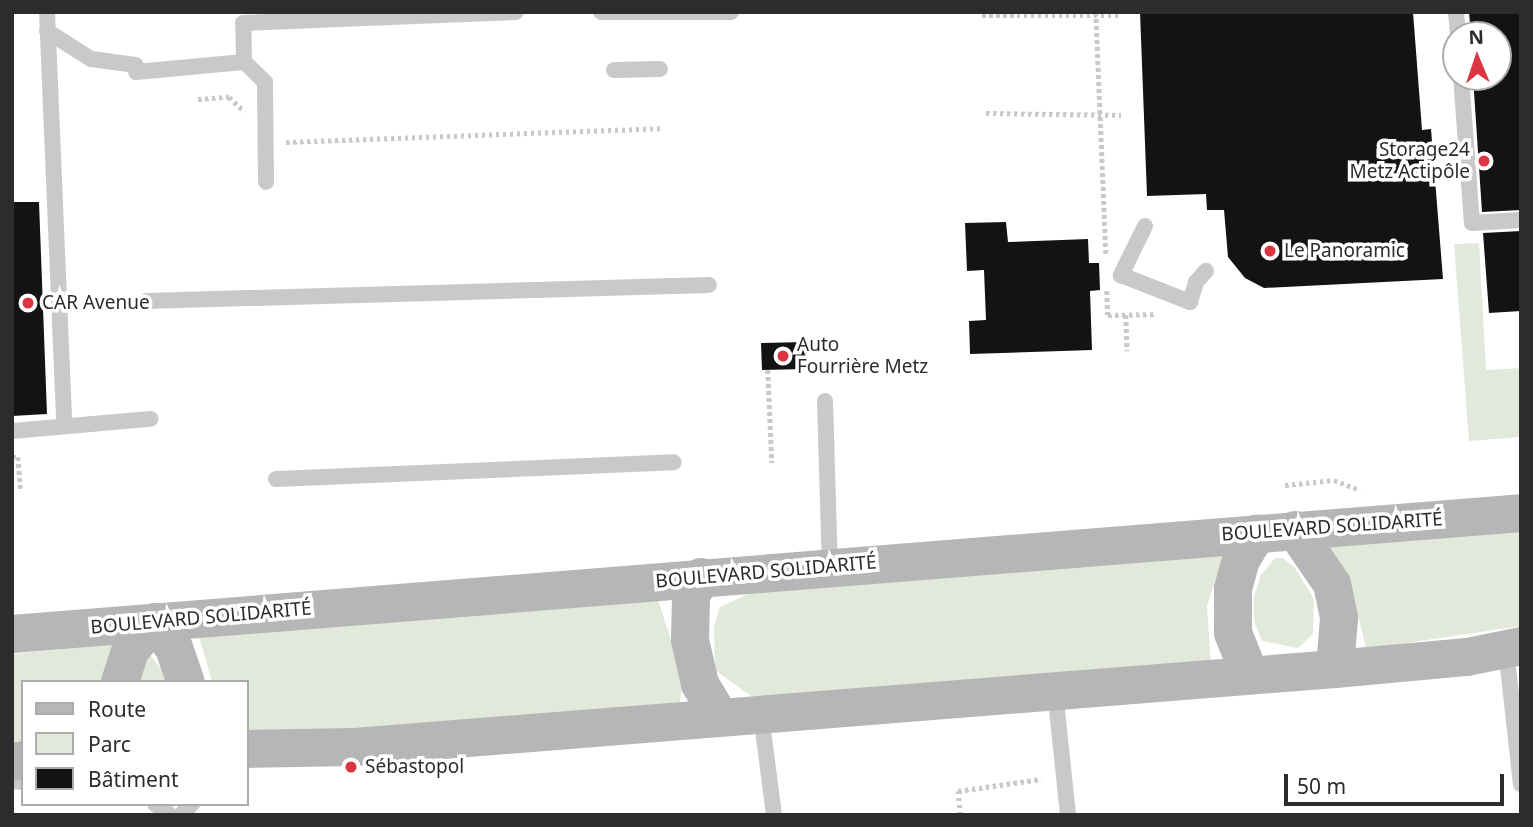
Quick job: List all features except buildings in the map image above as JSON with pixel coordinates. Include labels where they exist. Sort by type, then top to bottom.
[{"type":"main road","name":"BOULEVARD SOLIDARITÉ","points":[[12,634],[1521,513]]},
{"type":"main road","points":[[1295,530],[1332,584],[1339,618],[1335,669]]},
{"type":"main road","points":[[1250,675],[1233,634],[1233,589],[1241,560],[1256,533]]},
{"type":"main road","points":[[701,578],[691,596],[690,640],[700,684],[719,716]]},
{"type":"main road","points":[[121,680],[131,649],[155,622],[174,648],[185,680]]},
{"type":"main road","points":[[248,749],[355,747],[761,712],[1335,669],[1513,648]]},
{"type":"lane","points":[[47,12],[64,426]]},
{"type":"lane","points":[[266,182],[265,82],[244,62],[243,23],[516,12]]},
{"type":"lane","points":[[601,12],[731,12]]},
{"type":"lane","points":[[47,31],[91,60],[136,68],[244,62]]},
{"type":"lane","points":[[614,70],[660,69]]},
{"type":"lane","points":[[1462,91],[1472,223],[1521,220]]},
{"type":"lane","points":[[1145,226],[1121,275],[1190,303],[1196,282],[1206,271]]},
{"type":"lane","points":[[146,301],[709,285]]},
{"type":"lane","points":[[825,401],[830,567]]},
{"type":"lane","points":[[12,431],[150,419]]},
{"type":"lane","points":[[276,479],[674,462]]},
{"type":"lane","points":[[1513,648],[1521,784]]},
{"type":"lane","points":[[1055,691],[1068,815]]},
{"type":"lane","points":[[761,712],[774,815]]},
{"type":"path","points":[[1096,14],[1106,261]]},
{"type":"path","points":[[982,16],[1118,16]]},
{"type":"path","points":[[198,99],[229,97],[279,142],[662,128]]},
{"type":"path","points":[[986,113],[1121,115]]},
{"type":"path","points":[[1107,288],[1108,315],[1163,314]]},
{"type":"path","points":[[1126,314],[1126,351]]},
{"type":"path","points":[[768,370],[772,463]]},
{"type":"path","points":[[12,457],[18,457],[21,492]]},
{"type":"path","points":[[960,815],[958,791],[1032,784],[1044,770]]},
{"type":"green space","points":[[1479,243],[1486,370],[1521,368],[1521,437],[1469,441],[1454,244]]},
{"type":"green space","points":[[1521,531],[1521,626],[1366,649],[1352,588],[1329,555],[1330,546]]},
{"type":"green space","points":[[1215,552],[1223,559],[1207,606],[1211,663],[755,699],[715,670],[714,626],[720,607],[755,591]]},
{"type":"green space","points":[[1275,558],[1283,558],[1295,568],[1314,599],[1313,634],[1298,648],[1262,641],[1254,621],[1254,596],[1261,575]]},
{"type":"green space","points":[[658,600],[684,680],[679,705],[308,734],[248,734],[248,680],[211,680],[199,636]]},
{"type":"green space","points":[[116,644],[106,680],[21,680],[21,747],[12,748],[12,654]]},
{"type":"green space","points":[[150,655],[166,675],[166,680],[131,680]]},
{"type":"place","name":"Storage24 Metz Actipôle","points":[[1484,161]]},
{"type":"place","name":"Le Panoramic","points":[[1270,251]]},
{"type":"place","name":"CAR Avenue","points":[[28,303]]},
{"type":"place","name":"Auto Fourrière Metz","points":[[783,356]]},
{"type":"place","name":"Sébastopol","points":[[351,767]]}]
